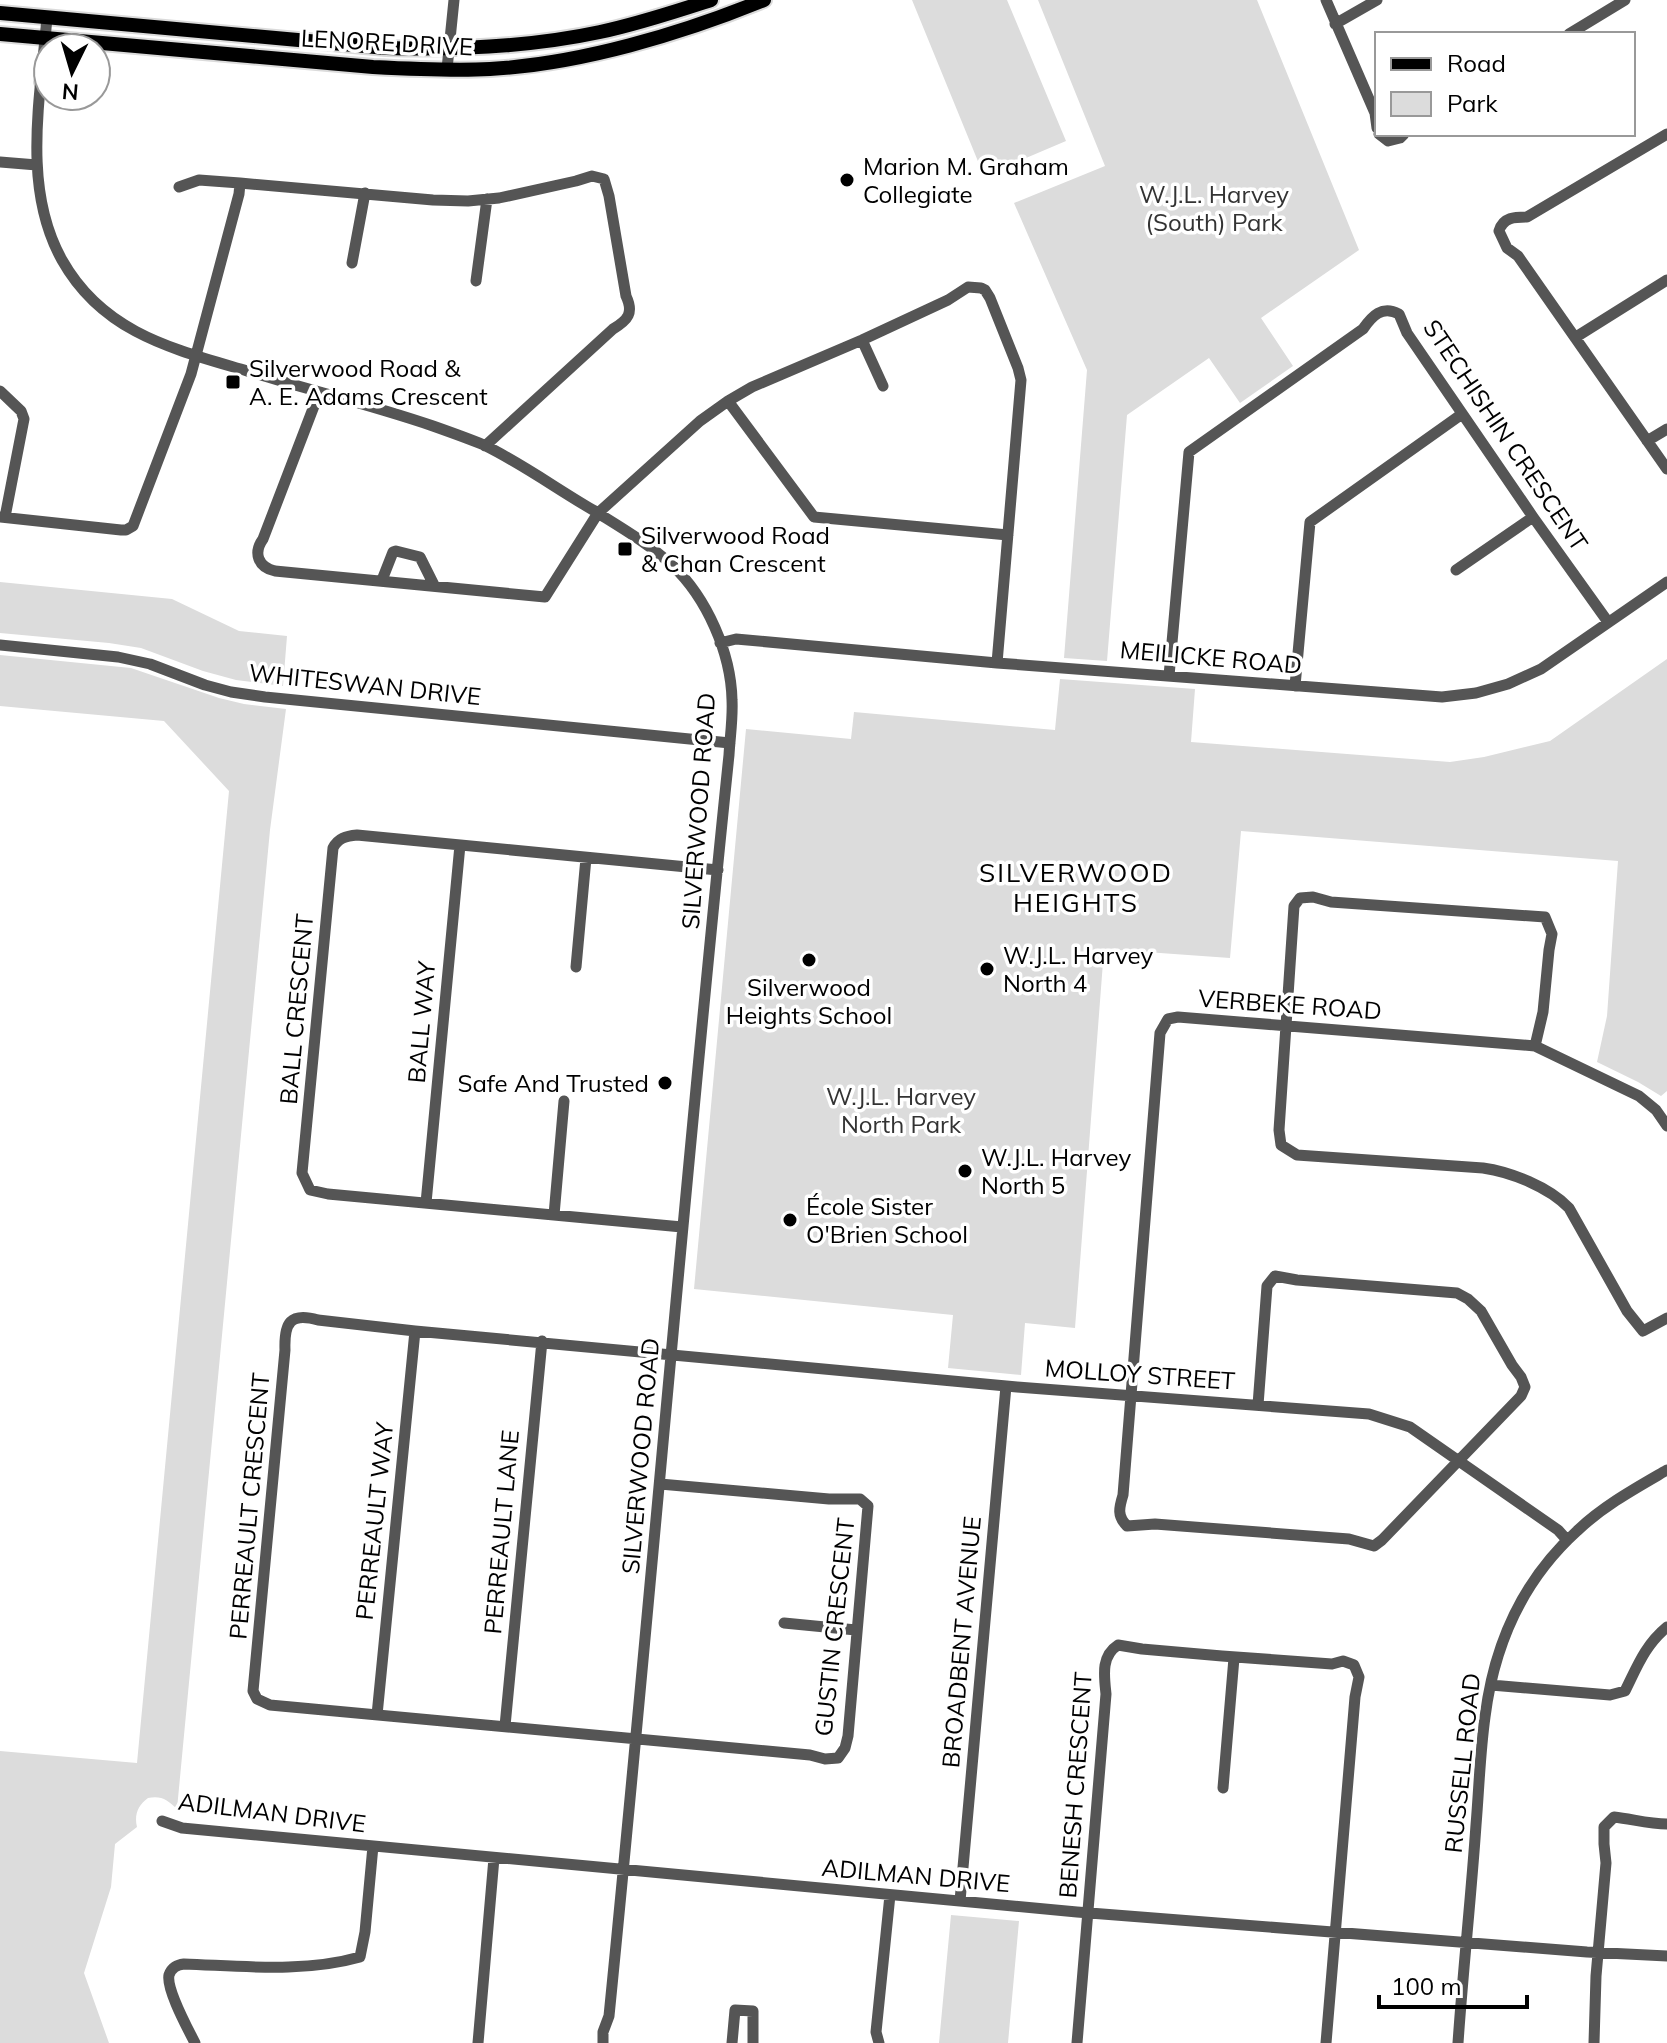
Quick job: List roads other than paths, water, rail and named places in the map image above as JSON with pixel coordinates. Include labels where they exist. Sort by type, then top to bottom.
[{"type":"main road","name":"LENORE DRIVE","points":[[0,13],[386,48],[450,48],[494,47],[598,33],[711,0]]},
{"type":"main road","name":"LENORE DRIVE","points":[[112,44],[373,67],[493,69],[558,60],[661,38],[764,0]]},
{"type":"main road","name":"LENORE DRIVE","points":[[0,34],[32,37]]},
{"type":"street","points":[[447,69],[454,0]]},
{"type":"street","points":[[1326,0],[1375,113]]},
{"type":"street","points":[[1335,24],[1377,0]]},
{"type":"street","points":[[1572,32],[1625,0]]},
{"type":"street","name":"SILVERWOOD ROAD","points":[[46,32],[47,17]]},
{"type":"street","name":"SILVERWOOD ROAD","points":[[42,112],[37,165],[46,224],[62,260],[88,296],[115,320],[154,342],[432,426],[485,446],[634,535],[673,566],[699,600],[715,629],[726,661],[732,699],[730,743],[609,2016],[603,2043]]},
{"type":"street","points":[[1667,134],[1527,217],[1513,217],[1501,224],[1499,231],[1507,248],[1518,256],[1667,469]]},
{"type":"street","points":[[1381,136],[1388,141],[1402,136]]},
{"type":"street","points":[[0,162],[37,165]]},
{"type":"street","points":[[179,187],[199,180],[433,200],[487,199],[592,176],[604,179],[630,306],[629,315],[485,446]]},
{"type":"street","points":[[0,391],[21,411],[24,419],[2,517],[121,530],[133,526],[196,356],[240,183]]},
{"type":"street","points":[[352,263],[365,193]]},
{"type":"street","points":[[476,281],[487,199]]},
{"type":"street","points":[[1576,337],[1667,280]]},
{"type":"street","points":[[319,393],[259,545],[258,558],[265,567],[275,571],[545,597],[598,513],[700,421],[728,401],[752,387],[948,300],[964,289],[973,286],[985,290],[1021,380],[997,663]]},
{"type":"street","name":"STECHISHIN CRESCENT","points":[[1169,676],[1189,452],[1363,329],[1383,310],[1399,314],[1407,333],[1608,622]]},
{"type":"street","points":[[862,340],[883,386]]},
{"type":"street","points":[[728,401],[814,517],[1008,535]]},
{"type":"street","points":[[1295,686],[1310,522],[1462,414]]},
{"type":"street","points":[[1647,441],[1667,429]]},
{"type":"street","points":[[1456,570],[1533,517]]},
{"type":"street","points":[[382,580],[396,551],[420,557],[434,585]]},
{"type":"street","name":"MEILICKE ROAD","points":[[720,643],[736,639],[751,640],[997,663],[1431,696],[1476,693],[1508,684],[1541,669],[1667,582]]},
{"type":"street","name":"WHITESWAN DRIVE","points":[[0,645],[118,657],[150,664],[205,685],[265,697],[730,743]]},
{"type":"street","name":"BALL CRESCENT","points":[[682,1227],[310,1190],[302,1173],[333,848],[336,841],[357,835],[718,870]]},
{"type":"street","name":"BALL WAY","points":[[426,1203],[460,845]]},
{"type":"street","points":[[576,967],[586,858]]},
{"type":"street","points":[[1535,1046],[1543,1012],[1552,934],[1545,917],[1342,903],[1313,897],[1300,898],[1294,906],[1281,1145],[1297,1155],[1483,1168],[1509,1173],[1560,1198],[1569,1208],[1627,1311],[1643,1331],[1667,1318]]},
{"type":"street","name":"VERBEKE ROAD","points":[[1132,1395],[1160,1033],[1168,1019],[1178,1017],[1535,1046],[1639,1096],[1656,1110],[1667,1126]]},
{"type":"street","points":[[554,1215],[564,1101]]},
{"type":"street","points":[[1132,1395],[1119,1510],[1121,1520],[1127,1526],[1155,1524],[1349,1539],[1374,1546],[1521,1396],[1525,1387],[1481,1311],[1457,1293],[1275,1276],[1267,1286],[1258,1405]]},
{"type":"street","name":"PERREAULT CRESCENT","points":[[635,1738],[270,1705],[257,1699],[253,1691],[284,1334],[287,1324],[304,1316],[415,1331],[672,1355]]},
{"type":"street","name":"PERREAULT WAY","points":[[377,1715],[415,1331]]},
{"type":"street","name":"PERREAULT LANE","points":[[505,1726],[542,1341]]},
{"type":"street","name":"MOLLOY STREET","points":[[672,1355],[1006,1386],[1369,1414],[1410,1427],[1558,1530],[1567,1540]]},
{"type":"street","name":"BROADBENT AVENUE","points":[[960,1901],[1006,1386]]},
{"type":"street","name":"RUSSELL ROAD","points":[[1458,2043],[1485,1715],[1504,1635],[1541,1570],[1567,1540],[1624,1495],[1667,1470]]},
{"type":"street","name":"GUSTIN CRESCENT","points":[[635,1738],[825,1759],[838,1758],[848,1736],[868,1506],[860,1499],[660,1484]]},
{"type":"street","points":[[784,1623],[856,1630]]},
{"type":"street","points":[[1491,1685],[1610,1695],[1625,1691],[1637,1664],[1659,1633],[1667,1627]]},
{"type":"street","name":"BENESH CRESCENT","points":[[1088,1913],[1106,1694],[1105,1662],[1110,1650],[1118,1645],[1234,1658],[1332,1664],[1343,1661],[1354,1665],[1359,1677],[1336,1933]]},
{"type":"street","points":[[1223,1788],[1234,1658]]},
{"type":"street","points":[[1594,2043],[1596,1976],[1606,1863],[1604,1827],[1614,1817],[1631,1818],[1648,1824],[1667,1824]]},
{"type":"street","name":"ADILMAN DRIVE","points":[[162,1821],[182,1828],[1088,1913],[1667,1956]]},
{"type":"street","points":[[195,2043],[169,1983],[173,1968],[184,1964],[309,1966],[360,1957],[373,1846]]},
{"type":"street","points":[[478,2043],[494,1858]]},
{"type":"street","points":[[879,2043],[876,2032],[890,1895]]},
{"type":"street","points":[[1077,2043],[1088,1913]]},
{"type":"street","points":[[1326,2043],[1336,1933]]},
{"type":"street","points":[[732,2043],[735,2010],[753,2011],[753,2043]]},
{"type":"place","name":"Marion M. Graham Collegiate","points":[[847,180]]},
{"type":"place","name":"Silverwood Road & A. E. Adams Crescent","points":[[233,382]]},
{"type":"place","name":"Silverwood Road & Chan Crescent","points":[[625,549]]},
{"type":"place","name":"Silverwood Heights School","points":[[809,960]]},
{"type":"place","name":"W.J.L. Harvey North 4","points":[[987,969]]},
{"type":"place","name":"Safe And Trusted","points":[[665,1083]]},
{"type":"place","name":"W.J.L. Harvey North 5","points":[[965,1171]]},
{"type":"place","name":"École Sister O'Brien School","points":[[790,1220]]},
{"type":"district","name":"SILVERWOOD HEIGHTS","points":[[1076,887]]},
{"type":"park label","name":"W.J.L. Harvey (South) Park","points":[[1214,208]]},
{"type":"park label","name":"W.J.L. Harvey North Park","points":[[901,1110]]}]
